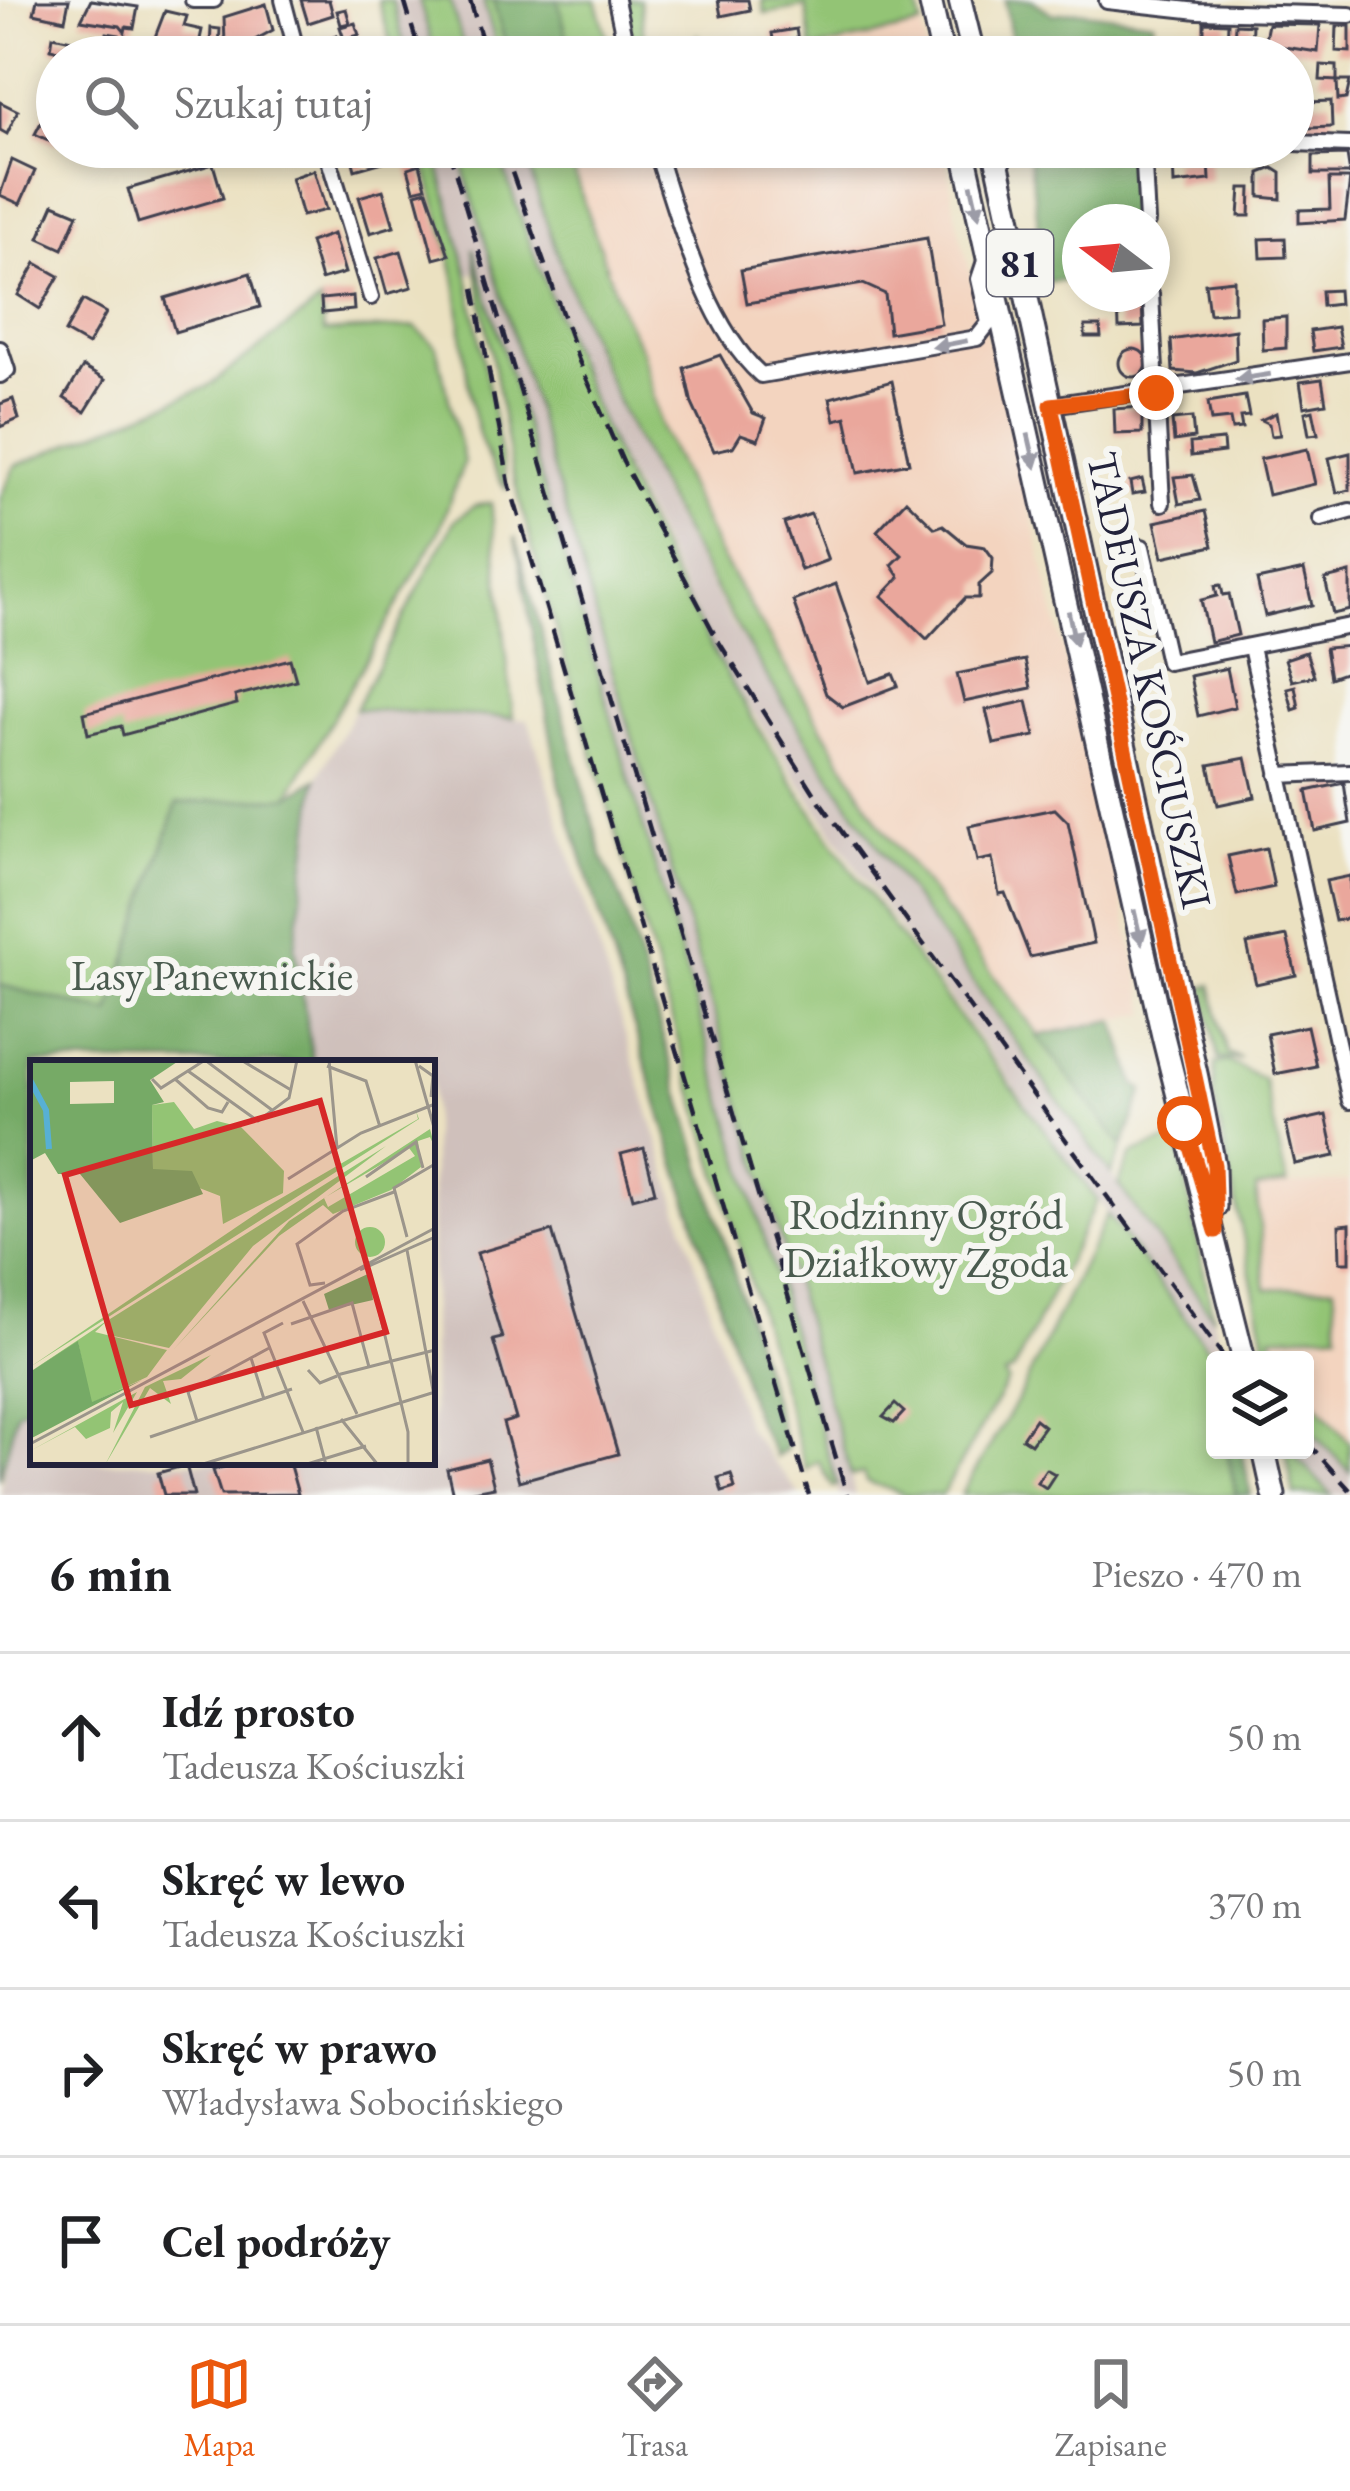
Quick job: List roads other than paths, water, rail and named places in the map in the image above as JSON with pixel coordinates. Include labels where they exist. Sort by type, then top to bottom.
[{"type":"main road","points":[[930,0],[938,36]]},
{"type":"main road","points":[[960,0],[969,36]]},
{"type":"main road","points":[[972,0],[974,36]]},
{"type":"main road","name":"TADEUSZA KOŚCIUSZKI","points":[[968,168],[1158,1014],[1216,1231],[1242,1351]]},
{"type":"main road","name":"TADEUSZA KOŚCIUSZKI","points":[[999,168],[1214,1165],[1216,1231]]},
{"type":"main road","points":[[1266,1459],[1274,1495]]},
{"type":"street","points":[[193,0],[214,0]]},
{"type":"street","points":[[283,0],[292,36]]},
{"type":"street","points":[[616,0],[624,36]]},
{"type":"street","points":[[1107,1],[1198,11],[1350,15]]},
{"type":"street","points":[[1314,144],[1350,145]]},
{"type":"street","points":[[331,168],[371,297]]},
{"type":"street","points":[[662,168],[692,255],[737,349],[761,375],[976,338],[988,322],[979,279],[987,255]]},
{"type":"street","points":[[1144,168],[1146,204]]},
{"type":"street","points":[[1152,312],[1162,503]]},
{"type":"street","points":[[0,349],[4,372]]},
{"type":"street","points":[[1051,405],[1350,361]]},
{"type":"street","points":[[1321,519],[1350,511]]},
{"type":"street","points":[[1142,547],[1168,662],[1350,626]]},
{"type":"street","points":[[1251,647],[1350,1101]]},
{"type":"street","points":[[1278,775],[1350,772]]},
{"type":"railway","points":[[404,0],[415,36]]},
{"type":"railway","points":[[470,0],[481,36]]},
{"type":"railway","points":[[454,168],[847,1495]]},
{"type":"railway","points":[[510,168],[579,361],[623,462],[717,639],[818,799],[1219,1351]]},
{"type":"railway","points":[[474,288],[509,483],[809,1495]]},
{"type":"railway","points":[[1314,1450],[1350,1490]]},
{"type":"park label","name":"Lasy Panewnickie","points":[[212,975]]},
{"type":"park label","name":"Rodzinny Ogród Działkowy Zgoda","points":[[926,1238]]}]
